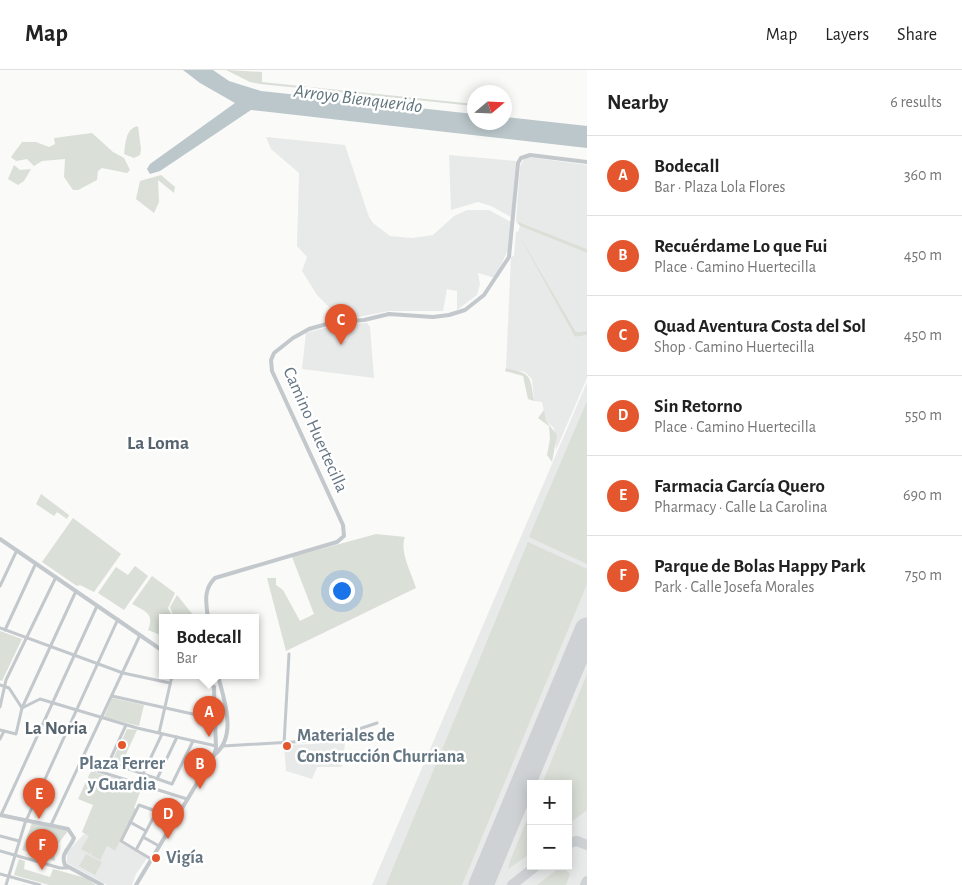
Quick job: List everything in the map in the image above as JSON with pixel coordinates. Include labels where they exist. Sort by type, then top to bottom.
[{"type":"street","name":"Camino Huertecilla","points":[[208,614],[206,592],[208,585],[215,578],[337,542],[344,536],[343,525],[272,371],[271,360],[274,353],[293,338],[309,329],[334,322],[364,320],[389,314],[433,317],[465,310],[484,295],[509,257],[513,238],[518,163],[521,158],[530,155],[587,162]]},
{"type":"street","points":[[0,539],[77,590],[159,648]]},
{"type":"street","points":[[0,586],[17,550]]},
{"type":"street","points":[[5,630],[36,563]]},
{"type":"street","points":[[0,707],[6,680],[56,576]]},
{"type":"street","points":[[0,739],[2,731],[16,734],[22,708],[77,590]]},
{"type":"street","points":[[68,868],[63,857],[74,835],[68,829],[0,815],[98,605]]},
{"type":"street","points":[[6,885],[26,820],[118,619]]},
{"type":"street","points":[[0,628],[122,673],[170,683]]},
{"type":"street","points":[[51,826],[140,635]]},
{"type":"street","points":[[284,744],[289,654]]},
{"type":"street","points":[[143,774],[160,734],[171,679]]},
{"type":"street","points":[[204,679],[214,687],[221,686]]},
{"type":"street","points":[[136,885],[214,755],[223,746],[228,725],[219,679]]},
{"type":"street","points":[[0,685],[9,688],[22,708]]},
{"type":"street","points":[[214,687],[216,746],[214,755]]},
{"type":"street","points":[[112,696],[215,719]]},
{"type":"street","points":[[22,708],[40,699],[126,725],[216,746]]},
{"type":"street","points":[[223,746],[284,744],[326,740],[377,723]]},
{"type":"street","points":[[126,725],[109,762],[172,784],[193,741]]},
{"type":"street","points":[[157,779],[177,737]]},
{"type":"street","points":[[95,770],[187,800]]},
{"type":"street","points":[[151,859],[121,841],[139,805],[176,818]]},
{"type":"street","points":[[136,850],[157,811]]},
{"type":"street","points":[[154,816],[171,824]]},
{"type":"street","points":[[130,822],[146,831]]},
{"type":"street","points":[[0,836],[19,841]]},
{"type":"street","points":[[143,837],[159,846]]},
{"type":"street","points":[[0,851],[60,868],[68,868],[101,885]]},
{"type":"street","points":[[0,874],[40,885]]},
{"type":"shaded area","points":[[183,70],[213,70],[229,81],[261,91],[467,113],[467,130],[512,130],[512,118],[587,126],[587,148],[251,110],[160,171],[150,174],[147,169],[150,164],[235,103],[200,83]]},
{"type":"shaded area","points":[[226,70],[262,72],[262,82],[467,103],[467,105],[260,84],[250,82]]},
{"type":"shaded area","points":[[138,126],[141,149],[140,155],[134,158],[124,154],[128,133]]},
{"type":"shaded area","points":[[92,133],[113,152],[124,158],[130,170],[127,173],[102,168],[98,171],[97,180],[78,190],[73,190],[64,177],[65,159],[42,161],[34,166],[27,159],[16,161],[11,157],[22,142],[36,142],[49,147],[55,144],[54,138]]},
{"type":"shaded area","points":[[266,137],[345,145],[369,217],[373,223],[390,236],[412,238],[433,235],[454,216],[467,210],[489,210],[511,222],[508,250],[495,278],[478,273],[480,284],[477,295],[457,310],[457,291],[447,289],[443,311],[389,311],[348,319],[330,308],[317,295],[302,271],[307,257],[297,246],[299,173],[271,149]]},
{"type":"shaded area","points":[[449,155],[516,161],[511,217],[491,206],[478,202],[451,210]]},
{"type":"shaded area","points":[[528,157],[587,165],[587,249],[516,221],[520,166],[524,159]]},
{"type":"shaded area","points":[[14,165],[20,170],[31,169],[24,181],[18,185],[8,179]]},
{"type":"shaded area","points":[[161,175],[175,187],[174,193],[158,180],[159,202],[154,213],[136,199],[140,181]]},
{"type":"shaded area","points":[[516,221],[587,249],[587,253],[520,226]]},
{"type":"shaded area","points":[[520,226],[587,253],[587,331],[576,332],[531,255],[575,337],[587,335],[587,378],[556,450],[554,428],[546,421],[542,402],[534,401],[532,379],[525,372],[506,368],[511,257],[514,256],[516,231],[518,232]]},
{"type":"shaded area","points":[[518,233],[576,332],[587,331],[587,335],[575,337]]},
{"type":"shaded area","points":[[367,323],[370,327],[374,378],[302,369],[306,333],[340,324],[343,342],[347,340],[348,324]]},
{"type":"shaded area","points":[[506,368],[521,372],[528,377],[532,386],[534,401],[528,399],[523,376],[505,371]]},
{"type":"shaded area","points":[[587,382],[587,885],[372,885]]},
{"type":"shaded area","points":[[587,401],[587,564],[529,537]]},
{"type":"shaded area","points":[[544,410],[546,421],[557,435],[552,462],[547,455],[550,439],[549,426],[538,418]]},
{"type":"shaded area","points":[[41,494],[69,515],[67,519],[57,512],[54,516],[36,504]]},
{"type":"shaded area","points":[[73,518],[121,554],[94,592],[80,585],[77,586],[42,562]]},
{"type":"shaded area","points":[[376,534],[405,537],[405,556],[416,588],[286,651],[267,578],[276,578],[276,585],[283,590],[300,621],[314,614],[292,557]]},
{"type":"shaded area","points":[[528,542],[587,569],[587,584],[462,885],[386,885]]},
{"type":"shaded area","points":[[135,566],[148,576],[124,610],[98,593],[116,567],[128,575]]},
{"type":"shaded area","points":[[152,576],[175,593],[168,608],[171,614],[159,614],[159,634],[148,630],[150,620],[148,614],[132,604]]},
{"type":"shaded area","points":[[177,595],[192,614],[173,614],[170,607]]},
{"type":"shaded area","points":[[0,631],[22,639],[2,681],[0,680]]},
{"type":"shaded area","points":[[587,674],[587,810],[572,821],[572,780],[544,780]]},
{"type":"shaded area","points":[[112,698],[144,705],[139,726],[104,717]]},
{"type":"shaded area","name":"Plaza Ferrer y Guardia","points":[[127,729],[137,730],[122,763],[113,759]]},
{"type":"shaded area","points":[[346,735],[342,767],[317,767],[312,779],[286,771],[284,745],[313,744]]},
{"type":"shaded area","points":[[91,771],[142,787],[134,808],[136,809],[115,851],[107,846],[100,860],[91,855],[93,851],[90,854],[81,849],[89,836],[82,832],[93,805],[78,799]]},
{"type":"shaded area","points":[[527,820],[527,856],[508,869]]},
{"type":"shaded area","points":[[32,823],[68,831],[54,849],[55,861],[22,850]]},
{"type":"shaded area","points":[[85,833],[115,851],[119,842],[147,858],[136,874],[132,885],[107,885],[67,863],[67,852]]},
{"type":"shaded area","points":[[86,854],[102,862],[95,875],[79,866]]},
{"type":"shaded area","points":[[19,859],[25,861],[24,869],[50,877],[53,869],[86,878],[96,885],[49,885],[14,875]]},
{"type":"shaded area","points":[[557,870],[566,870],[570,874],[566,885],[537,885]]},
{"type":"taxiway","points":[[572,842],[577,841],[587,845]]},
{"type":"taxiway","points":[[512,885],[531,870]]},
{"type":"taxiway","points":[[585,885],[587,881]]},
{"type":"runway","points":[[481,885],[587,630]]},
{"type":"place","name":"Quad Aventura Costa del Sol","points":[[341,345]]},
{"type":"place","name":"Bodecall","points":[[209,737]]},
{"type":"place","name":"Plaza Ferrer y Guardia","points":[[122,745]]},
{"type":"place","name":"Materiales de Construcción Churriana","points":[[287,746]]},
{"type":"place","name":"Recuérdame Lo que Fui","points":[[200,789]]},
{"type":"place","name":"Farmacia García Quero","points":[[39,819]]},
{"type":"place","name":"Sin Retorno","points":[[168,839]]},
{"type":"place","name":"Vigía","points":[[156,858]]},
{"type":"place","name":"Parque de Bolas Happy Park","points":[[42,870]]},
{"type":"district","name":"La Loma","points":[[158,443]]},
{"type":"district","name":"La Noria","points":[[56,728]]},
{"type":"water label","name":"Arroyo Bienquerido","points":[[358,99]]}]
